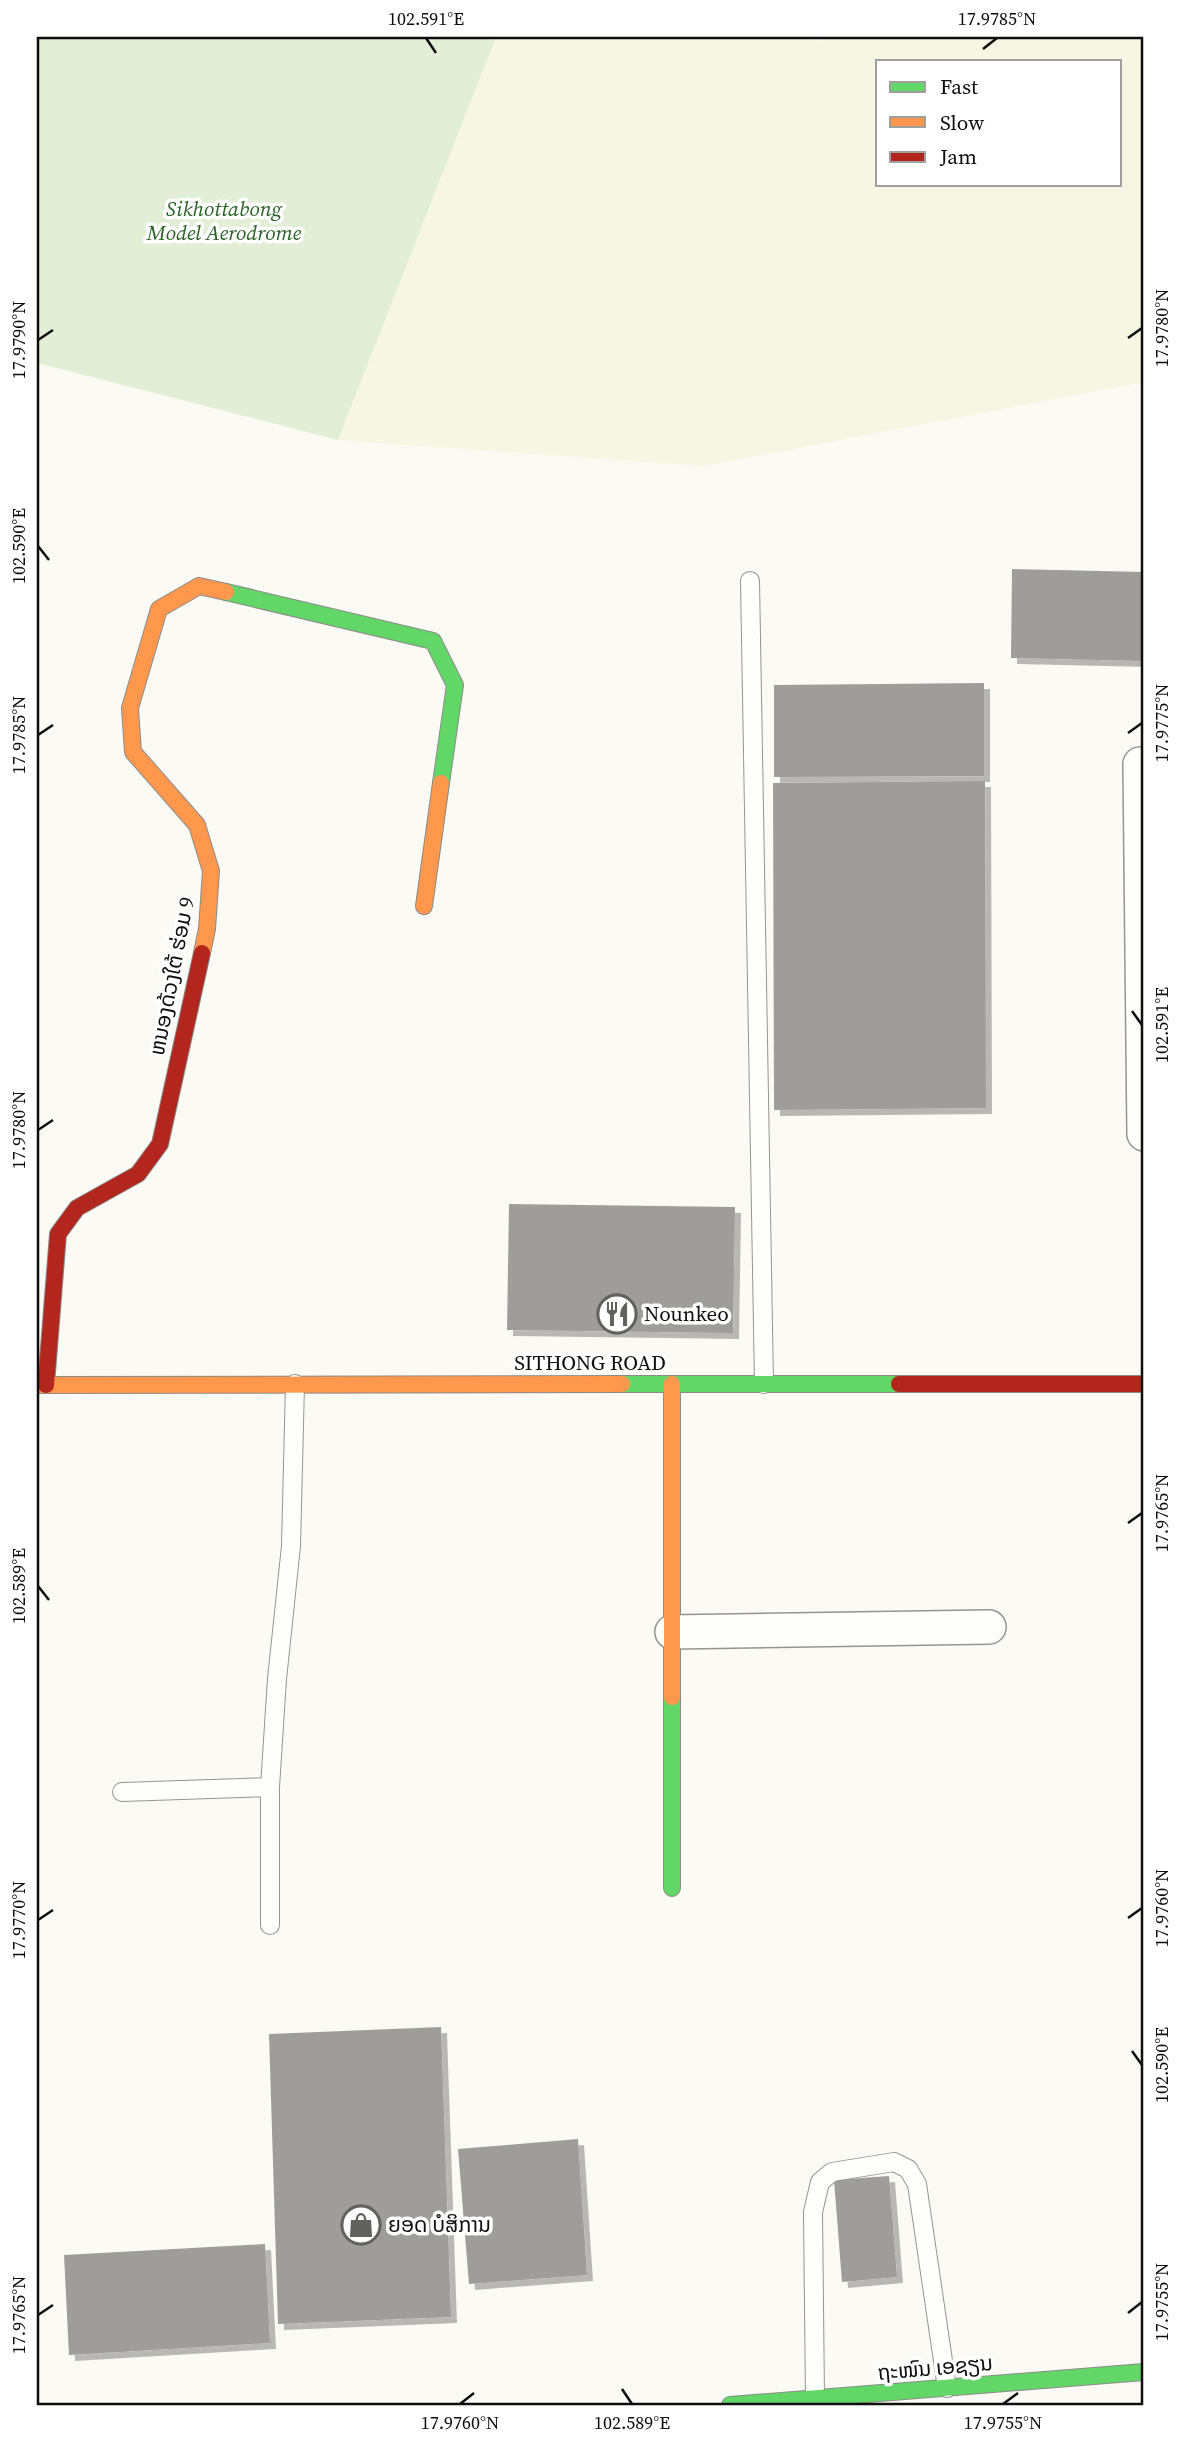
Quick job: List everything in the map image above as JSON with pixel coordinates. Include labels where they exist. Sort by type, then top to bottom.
[{"type":"street","name":"ຫນອງດ້ວງໃຕ້ ຮ່ອມ 9","points":[[42,1385],[58,1234],[77,1208],[138,1174],[160,1144],[207,929],[211,871],[197,825],[133,752],[130,708],[159,609],[199,586],[433,641],[456,685],[424,906]]},
{"type":"street","points":[[1140,764],[1144,1134]]},
{"type":"street","points":[[672,1384],[672,1888]]},
{"type":"street","name":"SITHONG ROAD","points":[[42,1385],[1144,1384]]},
{"type":"street","points":[[672,1632],[989,1627]]},
{"type":"street","name":"ຖະໜົນ ເອຊຽນ","points":[[730,2405],[1144,2372]]},
{"type":"lane","points":[[750,581],[764,1384]]},
{"type":"lane","points":[[270,1925],[271,1787],[277,1679],[291,1546],[295,1384]]},
{"type":"lane","points":[[122,1792],[271,1787]]},
{"type":"lane","points":[[815,2399],[813,2211],[820,2182],[832,2172],[894,2161],[908,2169],[917,2184],[947,2388]]},
{"type":"green space","name":"Sikhottabong Model Aerodrome","points":[[37,37],[496,37],[338,440],[37,363]]},
{"type":"green space","points":[[496,37],[805,37],[822,42],[824,37],[1144,37],[1144,382],[704,466],[338,440]]},
{"type":"building","points":[[1012,569],[1144,572],[1144,661],[1011,658]]},
{"type":"building","points":[[984,683],[984,776],[774,777],[774,685]]},
{"type":"building","points":[[985,781],[986,1108],[774,1110],[773,783]]},
{"type":"building","points":[[509,1204],[735,1207],[733,1333],[507,1330]]},
{"type":"building","name":"ຍອດ ບໍສິການ","points":[[441,2027],[451,2317],[278,2324],[269,2034]]},
{"type":"building","points":[[578,2139],[587,2275],[469,2284],[458,2149]]},
{"type":"building","points":[[889,2176],[897,2277],[842,2282],[834,2180]]},
{"type":"building","points":[[265,2244],[270,2343],[69,2355],[64,2255]]},
{"type":"traffic: fast","points":[[226,592],[433,641],[455,685],[441,783]]},
{"type":"traffic: fast","points":[[622,1384],[899,1384]]},
{"type":"traffic: fast","points":[[672,1697],[672,1888]]},
{"type":"traffic: fast","points":[[730,2405],[1144,2372]]},
{"type":"traffic: slow","points":[[202,953],[207,929],[211,871],[197,825],[133,752],[130,708],[159,609],[199,586],[226,592]]},
{"type":"traffic: slow","points":[[424,906],[441,783]]},
{"type":"traffic: slow","points":[[37,1385],[622,1384]]},
{"type":"traffic: slow","points":[[672,1384],[672,1697]]},
{"type":"traffic: jam","points":[[46,1385],[58,1234],[77,1208],[138,1174],[160,1144],[202,953]]},
{"type":"traffic: jam","points":[[899,1384],[1144,1384]]},
{"type":"place","name":"Nounkeo","points":[[617,1314]]},
{"type":"place","name":"ຍອດ ບໍສິການ","points":[[361,2225]]}]
